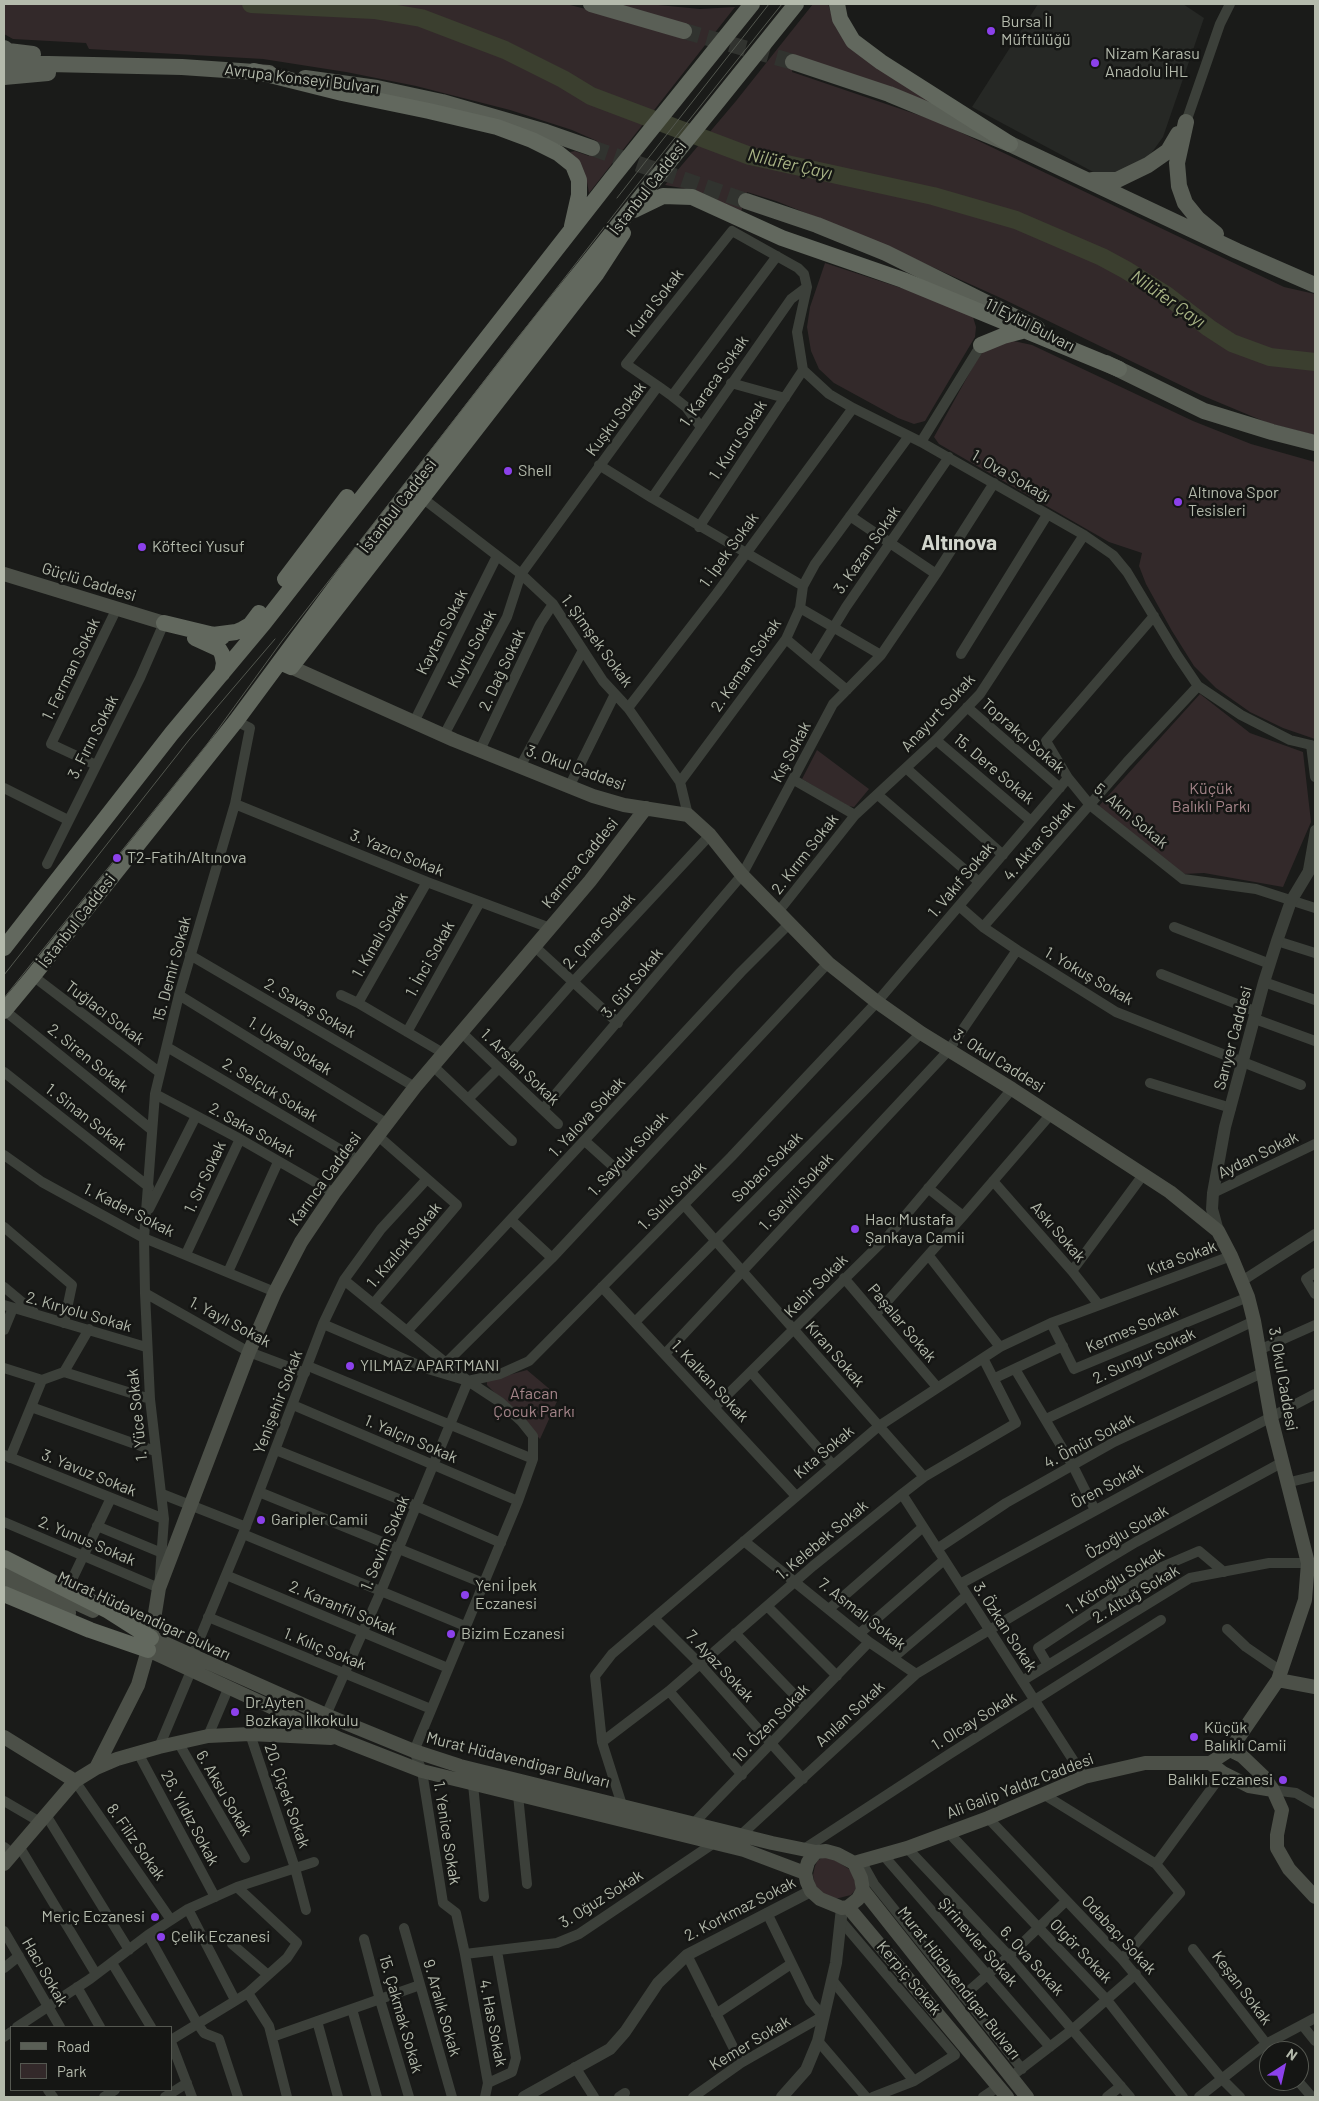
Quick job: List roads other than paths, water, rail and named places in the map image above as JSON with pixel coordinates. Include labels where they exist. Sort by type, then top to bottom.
[{"type":"highway","name":"İstanbul Caddesi","points":[[4,948],[105,818],[259,628],[612,178],[752,4]]},
{"type":"highway","name":"İstanbul Caddesi","points":[[4,1011],[286,661],[458,428],[796,4]]},
{"type":"highway","points":[[836,4],[840,19],[853,41],[881,62],[1010,144]]},
{"type":"highway","points":[[213,635],[236,632],[250,625],[330,518],[446,375],[539,253],[572,230],[579,195],[579,180],[573,165],[558,153],[532,140],[489,125],[429,110],[342,93],[254,71]]},
{"type":"highway","points":[[286,661],[421,497],[597,273],[624,233],[628,213],[663,196],[692,197],[782,238],[903,280],[1022,331],[1119,369]]},
{"type":"highway","points":[[981,312],[985,330],[981,344]]},
{"type":"highway","points":[[981,344],[1022,331]]},
{"type":"highway","points":[[164,623],[229,639],[245,638],[259,628]]},
{"type":"highway","points":[[164,623],[219,649],[224,662],[222,674]]},
{"type":"highway","points":[[4,1558],[108,1610],[149,1644]]},
{"type":"highway","points":[[4,1594],[90,1630],[149,1644]]},
{"type":"main road","points":[[591,4],[684,31]]},
{"type":"main road","points":[[4,48],[8,51],[123,66]]},
{"type":"main road","points":[[793,62],[889,94],[1010,144],[1237,251],[1315,285]]},
{"type":"main road","name":"Avrupa Konseyi Bulvarı","points":[[4,63],[182,67],[254,71],[377,88],[442,102],[546,132],[592,148]]},
{"type":"main road","points":[[4,77],[123,66]]},
{"type":"main road","points":[[1088,181],[1116,180],[1148,165],[1168,151],[1186,122]]},
{"type":"main road","points":[[1186,122],[1177,162],[1179,186],[1185,203],[1198,219],[1237,251]]},
{"type":"main road","name":"11 Eylül Bulvarı","points":[[746,201],[817,225],[886,253],[1204,411],[1315,443]]},
{"type":"main road","name":"Güçlü Caddesi","points":[[4,574],[164,623]]},
{"type":"main road","name":"3. Okul Caddesi","points":[[286,661],[414,722],[520,767],[608,801],[688,815],[710,835],[742,875],[828,963],[876,1002],[948,1051],[1012,1089],[1170,1192],[1218,1231],[1248,1297],[1281,1463],[1312,1563],[1305,1600],[1279,1675],[1230,1750]]},
{"type":"main road","name":"Karınca Caddesi","points":[[96,1768],[138,1685],[149,1644],[159,1588],[248,1352],[275,1292],[301,1242],[334,1193],[386,1123],[432,1066],[590,881],[646,808]]},
{"type":"main road","name":"Murat Hüdavendigar Bulvarı","points":[[4,1570],[191,1664],[414,1751],[460,1766],[810,1851]]},
{"type":"main road","name":"Murat Hüdavendigar Bulvarı","points":[[4,1584],[149,1644]]},
{"type":"main road","name":"Murat Hüdavendigar Bulvarı","points":[[191,1664],[228,1688],[340,1739],[422,1771],[744,1850],[805,1873]]},
{"type":"main road","points":[[1279,1675],[1315,1687]]},
{"type":"main road","points":[[10,1853],[75,1781],[96,1768],[138,1753],[208,1736],[250,1734],[340,1739]]},
{"type":"main road","points":[[4,1737],[75,1781]]},
{"type":"main road","points":[[1273,1790],[1250,1786],[1223,1773],[1210,1763],[1230,1750],[1242,1756],[1264,1777],[1273,1790],[1282,1810],[1277,1834],[1277,1848],[1289,1869],[1315,1897]]},
{"type":"main road","name":"Ali Galip Yaldız Caddesi","points":[[857,1862],[884,1856],[988,1818],[1084,1777],[1144,1764],[1210,1763]]},
{"type":"main road","points":[[810,1851],[826,1851],[857,1862],[863,1890],[858,1899],[844,1912],[820,1899],[811,1891],[805,1873],[810,1851]]},
{"type":"main road","name":"Murat Hüdavendigar Bulvarı","points":[[863,1890],[1016,2073],[1027,2097]]},
{"type":"main road","name":"Murat Hüdavendigar Bulvarı","points":[[844,1912],[992,2095]]},
{"type":"street","points":[[1186,122],[1220,24],[1230,4]]},
{"type":"street","name":"Kural Sokak","points":[[658,386],[626,364],[732,231],[777,256]]},
{"type":"street","points":[[777,256],[798,268],[804,274],[807,287],[796,332],[803,370]]},
{"type":"street","name":"Kuşku Sokak","points":[[521,574],[658,386],[672,396],[777,256]]},
{"type":"street","name":"1. Karaca Sokak","points":[[652,498],[700,426],[791,299],[807,287]]},
{"type":"street","points":[[921,442],[981,344]]},
{"type":"street","name":"1. Kuru Sokak","points":[[699,527],[803,370]]},
{"type":"street","name":"1. Ova Sokağı","points":[[803,370],[829,394],[949,457],[1084,535],[1112,555],[1127,572],[1198,686],[1241,715],[1290,740],[1313,746]]},
{"type":"street","points":[[731,383],[785,398]]},
{"type":"street","points":[[672,396],[686,407],[700,426]]},
{"type":"street","name":"1. İpek Sokak","points":[[628,708],[853,408]]},
{"type":"street","name":"2. Keman Sokak","points":[[680,782],[786,639],[800,608],[803,586],[815,564],[909,436]]},
{"type":"street","name":"3. Kazan Sokak","points":[[813,661],[949,457]]},
{"type":"street","points":[[599,465],[699,527],[803,586]]},
{"type":"street","name":"Kış Sokak","points":[[742,875],[833,704],[881,654],[936,574],[994,483]]},
{"type":"street","name":"1. Şimşek Sokak","points":[[421,497],[521,574],[553,604],[603,681],[628,708],[680,782],[688,815]]},
{"type":"street","name":"Anayurt Sokak","points":[[962,654],[1047,515]]},
{"type":"street","points":[[850,516],[936,574]]},
{"type":"street","name":"Anayurt Sokak","points":[[855,815],[936,740],[980,694],[1084,535]]},
{"type":"street","name":"Kaytan Sokak","points":[[414,722],[498,556]]},
{"type":"street","name":"Kuytu Sokak","points":[[444,735],[507,617],[521,574]]},
{"type":"street","name":"2. Dağ Sokak","points":[[480,750],[540,624],[553,604]]},
{"type":"street","name":"1. Ferman Sokak","points":[[96,765],[51,744],[117,608]]},
{"type":"street","points":[[800,608],[881,654]]},
{"type":"street","name":"5. Akın Sokak","points":[[1154,616],[1046,741],[1068,778],[1090,805],[1183,879],[1256,889],[1315,908]]},
{"type":"street","name":"3. Fırın Sokak","points":[[47,864],[140,678],[164,623]]},
{"type":"street","points":[[786,639],[847,690]]},
{"type":"street","points":[[520,767],[583,650]]},
{"type":"street","name":"4. Aktar Sokak","points":[[983,927],[1198,686]]},
{"type":"street","points":[[569,786],[615,694]]},
{"type":"street","name":"Toprakçı Sokak","points":[[967,707],[1060,788]]},
{"type":"street","name":"15. Demir Sokak","points":[[144,1238],[155,1094],[190,955],[235,804],[250,728],[236,721]]},
{"type":"street","name":"15. Dere Sokak","points":[[936,740],[1032,821]]},
{"type":"street","points":[[1313,746],[1315,777]]},
{"type":"street","points":[[906,768],[1002,855]]},
{"type":"street","name":"1. Vakıf Sokak","points":[[876,1002],[1068,778]]},
{"type":"street","points":[[794,780],[855,815]]},
{"type":"street","points":[[4,788],[68,820]]},
{"type":"street","points":[[878,795],[979,882]]},
{"type":"street","name":"3. Yazıcı Sokak","points":[[235,804],[427,882],[550,928]]},
{"type":"street","name":"2. Kırım Sokak","points":[[778,912],[855,815]]},
{"type":"street","points":[[1307,872],[1315,830]]},
{"type":"street","name":"2. Çınar Sokak","points":[[513,1050],[573,982],[710,835]]},
{"type":"street","name":"Sarıyer Caddesi","points":[[1218,1231],[1212,1209],[1213,1193],[1225,1127],[1264,982],[1291,901],[1315,861]]},
{"type":"street","name":"3. Gür Sokak","points":[[543,1109],[742,875]]},
{"type":"street","name":"1. Kınalı Sokak","points":[[358,1003],[427,882]]},
{"type":"street","name":"1. İnci Sokak","points":[[407,1032],[480,902]]},
{"type":"street","name":"1. Yokuş Sokak","points":[[959,906],[983,927],[1017,950],[1116,1012],[1301,1085]]},
{"type":"street","name":"1. Yalova Sokak","points":[[407,1330],[741,972],[789,924]]},
{"type":"street","points":[[1174,927],[1270,964]]},
{"type":"street","points":[[1278,941],[1315,953]]},
{"type":"street","points":[[534,946],[618,1023]]},
{"type":"street","name":"1. Selvili Sokak","points":[[665,1354],[948,1051],[1017,950]]},
{"type":"street","name":"2. Savaş Sokak","points":[[190,955],[415,1087]]},
{"type":"street","name":"1. Sayduk Sokak","points":[[447,1362],[552,1258],[828,963]]},
{"type":"street","points":[[1161,974],[1315,1041]]},
{"type":"street","name":"Tuğlacı Sokak","points":[[33,976],[160,1072]]},
{"type":"street","points":[[1264,982],[1315,1000]]},
{"type":"street","name":"1. Uysal Sokak","points":[[179,995],[386,1123]]},
{"type":"street","points":[[340,995],[358,1003],[443,1053]]},
{"type":"street","name":"1. Sulu Sokak","points":[[468,1381],[500,1374],[529,1361],[684,1205],[876,1002]]},
{"type":"street","name":"2. Siren Sokak","points":[[4,1011],[152,1130]]},
{"type":"street","name":"1. Arslan Sokak","points":[[461,1032],[558,1124]]},
{"type":"street","name":"Sobacı Sokak","points":[[635,1322],[921,1033]]},
{"type":"street","name":"2. Selçuk Sokak","points":[[167,1047],[358,1160]]},
{"type":"street","points":[[432,1066],[512,1141]]},
{"type":"street","points":[[468,1099],[499,1068]]},
{"type":"street","name":"1. Sinan Sokak","points":[[4,1072],[149,1186]]},
{"type":"street","points":[[1150,1083],[1231,1108]]},
{"type":"street","name":"Kebir Sokak","points":[[714,1408],[889,1235],[1012,1089]]},
{"type":"street","name":"2. Saka Sokak","points":[[155,1094],[240,1139],[334,1193]]},
{"type":"street","points":[[876,1314],[1051,1114]]},
{"type":"street","points":[[147,1214],[196,1116]]},
{"type":"street","points":[[378,1135],[428,1179]]},
{"type":"street","name":"1. Sır Sokak","points":[[186,1254],[240,1139]]},
{"type":"street","points":[[585,1141],[626,1178]]},
{"type":"street","name":"Aydan Sokak","points":[[1213,1193],[1315,1144]]},
{"type":"street","name":"1. Kader Sokak","points":[[4,1155],[42,1182],[144,1238],[275,1292]]},
{"type":"street","points":[[228,1272],[278,1162]]},
{"type":"street","points":[[1072,1271],[1143,1175]]},
{"type":"street","name":"1. Kızılcık Sokak","points":[[374,1303],[457,1205],[428,1179]]},
{"type":"street","name":"Yenişehir Sokak","points":[[159,1747],[208,1617],[260,1492],[323,1324],[344,1280],[381,1230],[428,1179]]},
{"type":"street","name":"Askı Sokak","points":[[993,1181],[1072,1271],[1099,1305]]},
{"type":"street","points":[[928,1188],[963,1216]]},
{"type":"street","name":"Kıran Sokak","points":[[684,1205],[924,1477]]},
{"type":"street","points":[[511,1220],[552,1258]]},
{"type":"street","points":[[4,1227],[72,1285],[64,1323]]},
{"type":"street","points":[[1242,1281],[1315,1234]]},
{"type":"street","name":"1. Yüce Sokak","points":[[144,1238],[146,1347],[155,1451],[164,1519],[159,1588]]},
{"type":"street","points":[[928,1256],[1000,1347]]},
{"type":"street","name":"Kıta Sokak","points":[[622,1805],[602,1742],[595,1676],[612,1654],[879,1426],[1000,1347],[1051,1323],[1231,1256]]},
{"type":"street","points":[[1315,1274],[1306,1280],[1315,1294]]},
{"type":"street","name":"Paşalar Sokak","points":[[844,1278],[937,1388]]},
{"type":"street","points":[[344,1280],[468,1381],[500,1402],[521,1421],[533,1436],[533,1459],[518,1501],[414,1751]]},
{"type":"street","name":"1. Kalkan Sokak","points":[[602,1287],[796,1496]]},
{"type":"street","points":[[4,1288],[38,1315]]},
{"type":"street","name":"1. Yaylı Sokak","points":[[145,1293],[248,1352],[306,1369],[450,1424],[533,1459]]},
{"type":"street","name":"Kermes Sokak","points":[[1051,1323],[1074,1369],[1248,1297]]},
{"type":"street","points":[[4,1330],[8,1306]]},
{"type":"street","name":"2. Kıryolu Sokak","points":[[8,1306],[146,1347]]},
{"type":"street","name":"2. Sungur Sokak","points":[[1046,1419],[1254,1321]]},
{"type":"street","points":[[323,1324],[428,1370],[468,1381]]},
{"type":"street","points":[[1259,1350],[1315,1325]]},
{"type":"street","points":[[64,1372],[89,1330]]},
{"type":"street","points":[[995,1378],[1063,1346]]},
{"type":"street","name":"1. Kelebek Sokak","points":[[602,1742],[669,1691],[795,1581],[924,1477],[1016,1423],[995,1378],[983,1358]]},
{"type":"street","points":[[4,1368],[42,1380],[64,1372],[150,1399]]},
{"type":"street","points":[[1016,1369],[1073,1466],[1095,1510]]},
{"type":"street","points":[[751,1372],[833,1464]]},
{"type":"street","name":"4. Ömür Sokak","points":[[937,1549],[1006,1503],[1114,1442],[1262,1373]]},
{"type":"street","points":[[7,1457],[42,1380]]},
{"type":"street","name":"1. Sevim Sokak","points":[[326,1716],[381,1591],[468,1381]]},
{"type":"street","name":"Ören Sokak","points":[[960,1584],[1095,1510],[1315,1394]]},
{"type":"street","name":"1. Yalçın Sokak","points":[[293,1405],[518,1501]]},
{"type":"street","points":[[31,1407],[155,1451]]},
{"type":"street","points":[[276,1450],[416,1506],[501,1543]]},
{"type":"street","name":"3. Yavuz Sokak","points":[[7,1457],[164,1519]]},
{"type":"street","name":"Özoğlu Sokak","points":[[989,1630],[1136,1542],[1281,1463]]},
{"type":"street","points":[[1286,1483],[1315,1476]]},
{"type":"street","points":[[260,1492],[484,1583]]},
{"type":"street","points":[[162,1494],[465,1626]]},
{"type":"street","name":"3. Özkan Sokak","points":[[902,1494],[1084,1777]]},
{"type":"street","points":[[67,1590],[111,1498]]},
{"type":"street","name":"2. Yunus Sokak","points":[[4,1522],[159,1588]]},
{"type":"street","points":[[97,1526],[162,1553]]},
{"type":"street","points":[[829,1609],[923,1526]]},
{"type":"street","name":"7. Asmalı Sokak","points":[[744,1541],[869,1642],[916,1674]]},
{"type":"street","name":"1. Köroğlu Sokak","points":[[1048,1665],[1038,1648],[1157,1568],[1199,1551],[1224,1572]]},
{"type":"street","points":[[859,1634],[944,1560]]},
{"type":"street","name":"2. Altuğ Sokak","points":[[1022,1681],[1190,1578],[1268,1563],[1312,1563]]},
{"type":"street","name":"2. Karanfil Sokak","points":[[226,1575],[448,1668]]},
{"type":"street","points":[[893,1658],[967,1595]]},
{"type":"street","points":[[767,1606],[837,1676]]},
{"type":"street","name":"1. Kılıç Sokak","points":[[208,1617],[431,1709]]},
{"type":"street","name":"7. Ayaz Sokak","points":[[654,1618],[700,1664],[803,1779]]},
{"type":"street","name":"1. Olcay Sokak","points":[[810,1851],[948,1754],[1161,1620]]},
{"type":"street","points":[[1227,1629],[1279,1675]]},
{"type":"street","name":"Anılan Sokak","points":[[742,1834],[916,1674],[989,1630]]},
{"type":"street","points":[[735,1633],[806,1707]]},
{"type":"street","name":"10. Özen Sokak","points":[[693,1824],[869,1642]]},
{"type":"street","points":[[208,1736],[228,1688]]},
{"type":"street","points":[[669,1691],[742,1775]]},
{"type":"street","name":"20. Çiçek Sokak","points":[[250,1734],[295,1868],[306,1910]]},
{"type":"street","name":"6. Aksu Sokak","points":[[178,1742],[245,1858]]},
{"type":"street","name":"1. Yenice Sokak","points":[[414,1751],[422,1771],[443,1903],[456,1913],[464,1954]]},
{"type":"street","name":"26. Yıldız Sokak","points":[[138,1753],[215,1897]]},
{"type":"street","points":[[1156,1864],[1223,1773]]},
{"type":"street","name":"8. Filiz Sokak","points":[[75,1781],[171,1920]]},
{"type":"street","points":[[473,1784],[484,1898]]},
{"type":"street","points":[[1273,1790],[1296,1793],[1315,1804]]},
{"type":"street","points":[[1043,1794],[1156,1864],[1180,1893],[1122,1959]]},
{"type":"street","points":[[518,1795],[527,1884]]},
{"type":"street","points":[[4,1801],[43,1818],[129,1950]]},
{"type":"street","name":"Odabaçı Sokak","points":[[988,1818],[1136,1974],[1222,2079],[1240,2097]]},
{"type":"street","name":"Olgör Sokak","points":[[948,1832],[1107,2000],[1183,2097]]},
{"type":"street","name":"3. Oğuz Sokak","points":[[464,1954],[557,1944],[579,1934],[714,1843]]},
{"type":"street","name":"6. Ova Sokak","points":[[907,1848],[1009,1956],[1130,2097]]},
{"type":"street","points":[[10,1853],[96,1974]]},
{"type":"street","name":"Şirinevler Sokak","points":[[884,1856],[1050,2047]]},
{"type":"street","points":[[18,2026],[77,1988],[148,1935],[188,1909],[237,1887],[314,1862]]},
{"type":"street","points":[[857,1862],[963,1996],[1016,2073],[1073,2029],[1136,1974]]},
{"type":"street","points":[[172,2040],[248,1993],[286,1958],[297,1943],[237,1887]]},
{"type":"street","name":"2. Korkmaz Sokak","points":[[575,2067],[610,2049],[658,1983],[687,1955],[767,1912],[811,1891]]},
{"type":"street","points":[[963,1996],[1009,1956],[1066,1900]]},
{"type":"street","points":[[188,1909],[235,2000]]},
{"type":"street","points":[[767,1912],[810,2001],[824,2016]]},
{"type":"street","points":[[782,2097],[806,2070],[818,2041],[833,1981],[844,1912]]},
{"type":"street","name":"Kerpiç Sokak","points":[[844,1912],[955,2055],[914,2081]]},
{"type":"street","name":"9. Aralık Sokak","points":[[404,1928],[452,2097]]},
{"type":"street","name":"Hacı Sokak","points":[[4,1931],[59,2026]]},
{"type":"street","points":[[148,1935],[197,2023],[204,2033],[219,2039],[238,2097]]},
{"type":"street","name":"15. Çakmak Sokak","points":[[364,1939],[409,2097]]},
{"type":"street","points":[[232,1944],[268,1975]]},
{"type":"street","name":"Keşan Sokak","points":[[1194,1950],[1264,2041]]},
{"type":"street","points":[[488,2083],[512,2072],[516,2058],[497,1951]]},
{"type":"street","name":"4. Has Sokak","points":[[464,1954],[488,2083],[485,2097]]},
{"type":"street","points":[[687,1955],[741,2064]]},
{"type":"street","points":[[4,1968],[19,1956]]},
{"type":"street","points":[[112,1963],[150,2026]]},
{"type":"street","points":[[716,2014],[791,1964]]},
{"type":"street","points":[[833,1981],[914,2081],[873,2097]]},
{"type":"street","points":[[272,2037],[420,1985]]},
{"type":"street","points":[[77,1988],[99,2026]]},
{"type":"street","points":[[248,1993],[269,2026],[287,2097]]},
{"type":"street","points":[[352,2009],[377,2097]]},
{"type":"street","name":"Kemer Sokak","points":[[693,2097],[741,2064],[824,2016]]},
{"type":"street","points":[[1280,2041],[1315,2018]]},
{"type":"street","points":[[317,2021],[338,2097]]},
{"type":"street","points":[[1303,2026],[1315,2041]]},
{"type":"street","points":[[818,2041],[866,2097]]},
{"type":"street","points":[[172,2043],[192,2097]]},
{"type":"street","points":[[1199,2097],[1259,2055]]},
{"type":"street","points":[[524,2097],[575,2067],[594,2097]]},
{"type":"street","points":[[165,2097],[188,2083]]},
{"type":"street","points":[[1108,2097],[1121,2086]]},
{"type":"waterway","name":"Nilüfer Çayı","points":[[251,4],[374,10],[421,18],[505,50],[563,79],[591,96],[750,156],[933,196],[1016,220],[1102,257],[1126,270],[1166,295],[1232,343],[1270,357],[1315,362]]},
{"type":"tunnel","points":[[684,31],[793,62]]},
{"type":"tunnel","points":[[592,148],[746,201]]},
{"type":"tram line","points":[[617,198],[769,4]]},
{"type":"tram line","points":[[4,998],[208,743],[282,641],[630,194],[782,4]]},
{"type":"tram line","points":[[4,975],[189,740],[275,639]]},
{"type":"place","name":"Bursa İl Müftülüğü","points":[[991,31]]},
{"type":"place","name":"Nizam Karasu Anadolu İHL","points":[[1095,63]]},
{"type":"place","name":"Shell","points":[[508,471]]},
{"type":"place","name":"Altınova Spor Tesisleri","points":[[1178,502]]},
{"type":"place","name":"Köfteci Yusuf","points":[[142,547]]},
{"type":"place","name":"T2-Fatih/Altınova","points":[[117,858]]},
{"type":"place","name":"Hacı Mustafa Şankaya Camii","points":[[855,1229]]},
{"type":"place","name":"YILMAZ APARTMANI","points":[[350,1366]]},
{"type":"place","name":"Garipler Camii","points":[[261,1520]]},
{"type":"place","name":"Yeni İpek Eczanesi","points":[[465,1595]]},
{"type":"place","name":"Bizim Eczanesi","points":[[451,1634]]},
{"type":"place","name":"Dr.Ayten Bozkaya İlkokulu","points":[[235,1712]]},
{"type":"place","name":"Küçük Balıklı Camii","points":[[1194,1737]]},
{"type":"place","name":"Balıklı Eczanesi","points":[[1283,1780]]},
{"type":"place","name":"Meriç Eczanesi","points":[[155,1917]]},
{"type":"place","name":"Çelik Eczanesi","points":[[161,1937]]},
{"type":"district","name":"Altınova","points":[[959,543]]},
{"type":"park label","name":"Küçük Balıklı Parkı","points":[[1211,798]]},
{"type":"park label","name":"Afacan Çocuk Parkı","points":[[534,1403]]}]
